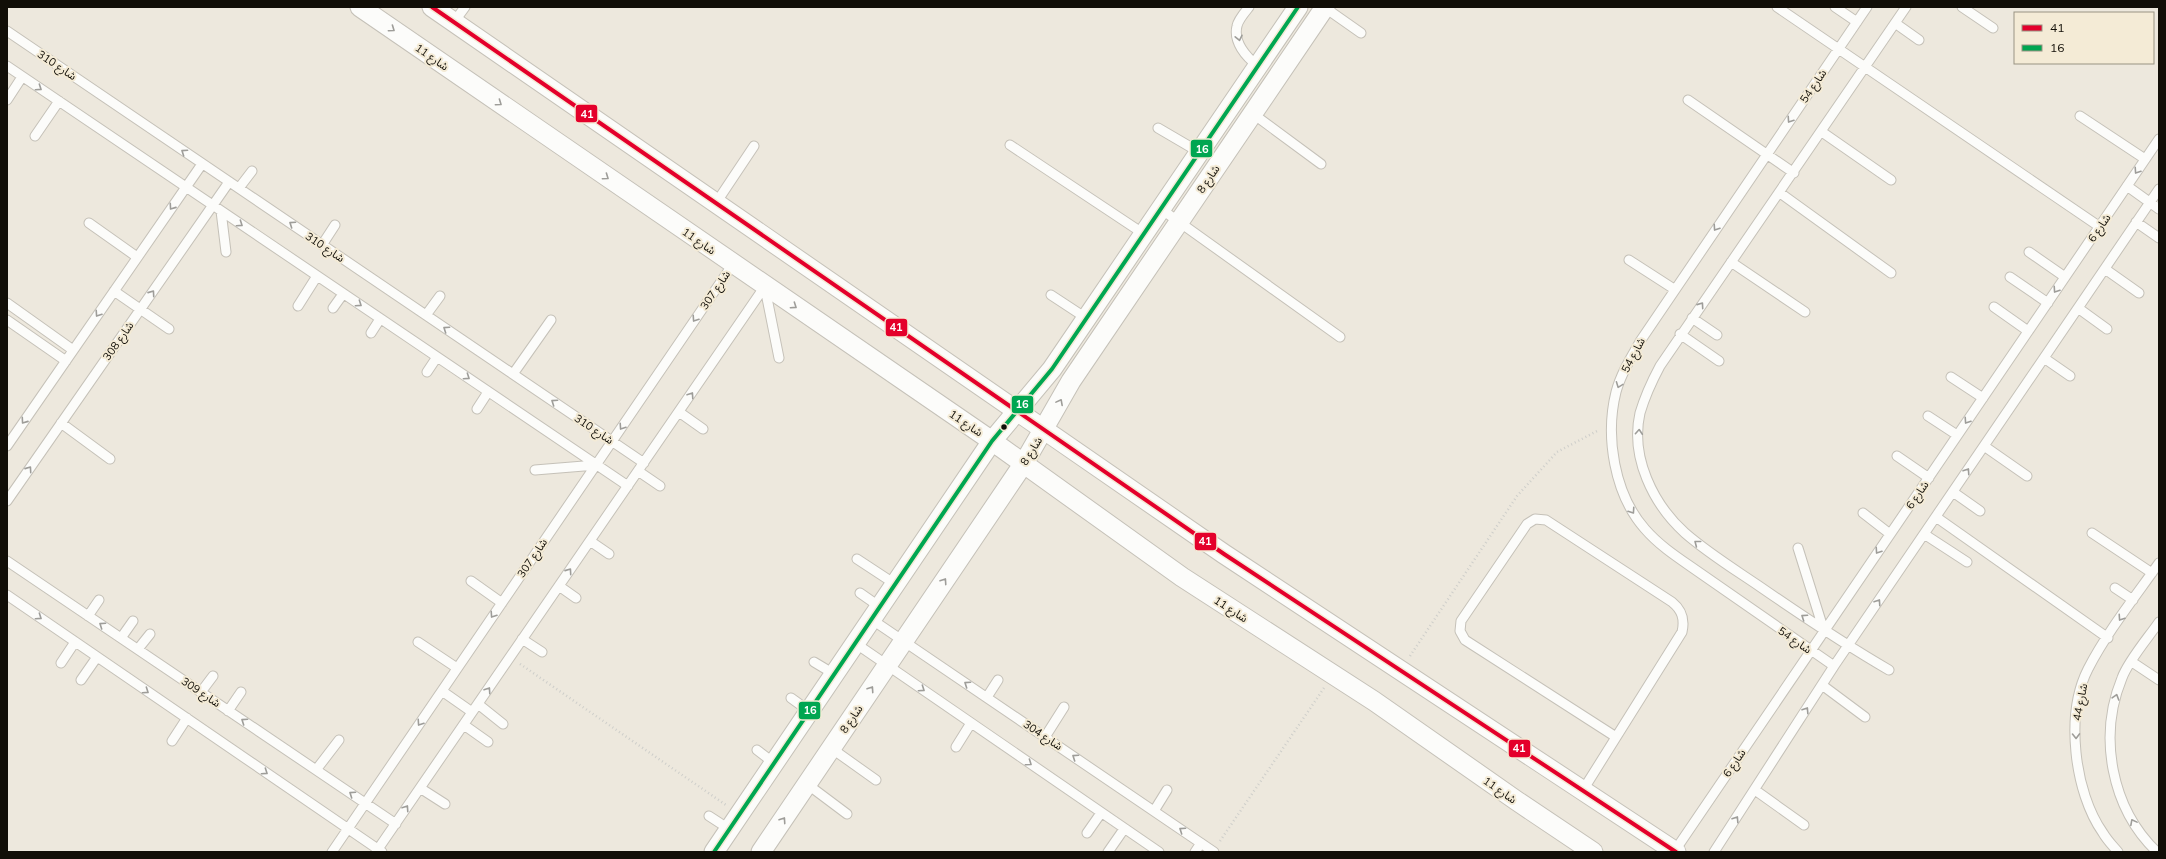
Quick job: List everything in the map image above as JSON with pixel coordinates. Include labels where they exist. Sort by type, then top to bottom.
[{"type":"street","name":"شارع 11","points":[[360,7],[1024,463],[1182,576],[1374,701],[1517,802],[1593,852]]},
{"type":"street","points":[[432,7],[1224,554],[1675,852]]},
{"type":"street","name":"شارع 8","points":[[714,852],[992,441],[1016,409],[1052,368],[1298,7]]},
{"type":"street","name":"شارع 8","points":[[761,852],[1024,463],[1045,429],[1071,381],[1325,7]]},
{"type":"lane","points":[[454,22],[465,7]]},
{"type":"lane","points":[[1249,7],[1237,25],[1237,37],[1241,49],[1248,59],[1258,66]]},
{"type":"lane","points":[[1325,7],[1361,32]]},
{"type":"lane","points":[[1777,7],[2100,227]]},
{"type":"lane","points":[[1835,7],[1857,22]]},
{"type":"lane","name":"شارع 54","points":[[1834,666],[1666,549],[1645,529],[1628,505],[1620,480],[1612,452],[1612,423],[1616,391],[1626,366],[1674,289],[1867,7]]},
{"type":"lane","points":[[1889,670],[1824,631],[1709,552],[1685,533],[1668,516],[1653,493],[1643,470],[1638,442],[1640,415],[1648,389],[1660,366],[1680,334],[1794,173],[1906,7]]},
{"type":"lane","points":[[1962,7],[1993,28]]},
{"type":"lane","points":[[1895,23],[1919,40]]},
{"type":"lane","name":"شارع 310","points":[[7,31],[644,463]]},
{"type":"lane","points":[[7,66],[628,486]]},
{"type":"lane","points":[[7,100],[22,77]]},
{"type":"lane","points":[[1688,100],[1794,173]]},
{"type":"lane","points":[[35,136],[59,101]]},
{"type":"lane","points":[[1252,113],[1321,164]]},
{"type":"lane","points":[[2080,116],[2145,159]]},
{"type":"lane","points":[[1158,128],[1199,152]]},
{"type":"lane","points":[[1822,132],[1891,180]]},
{"type":"lane","name":"شارع 6","points":[[1675,852],[2159,138]]},
{"type":"lane","points":[[1010,145],[1144,234]]},
{"type":"lane","points":[[716,203],[754,146]]},
{"type":"lane","points":[[7,446],[202,164]]},
{"type":"lane","points":[[239,188],[252,171]]},
{"type":"lane","name":"شارع 308","points":[[7,501],[140,310],[217,208],[229,182]]},
{"type":"lane","points":[[2127,186],[2159,209]]},
{"type":"lane","points":[[1714,852],[1834,666],[2159,188]]},
{"type":"lane","points":[[1780,193],[1891,273]]},
{"type":"lane","points":[[217,208],[226,252]]},
{"type":"lane","points":[[1161,209],[1340,337]]},
{"type":"lane","points":[[2136,222],[2159,238]]},
{"type":"lane","points":[[89,223],[137,257]]},
{"type":"lane","points":[[322,245],[335,225]]},
{"type":"lane","points":[[2029,252],[2066,277]]},
{"type":"lane","points":[[1629,260],[1674,289]]},
{"type":"lane","points":[[1731,262],[1805,312]]},
{"type":"lane","name":"شارع 307","points":[[332,852],[733,264]]},
{"type":"lane","points":[[2105,269],[2139,293]]},
{"type":"lane","points":[[298,306],[317,276]]},
{"type":"lane","points":[[2010,277],[2048,303]]},
{"type":"lane","points":[[765,286],[779,358]]},
{"type":"lane","points":[[7,595],[348,828],[379,851],[420,788],[765,286]]},
{"type":"lane","points":[[114,291],[169,329]]},
{"type":"lane","points":[[333,308],[343,294]]},
{"type":"lane","points":[[1051,295],[1086,318]]},
{"type":"lane","points":[[426,315],[440,296]]},
{"type":"lane","points":[[7,303],[73,350]]},
{"type":"lane","points":[[1994,307],[2028,331]]},
{"type":"lane","points":[[2078,308],[2107,329]]},
{"type":"lane","points":[[1692,318],[1717,335]]},
{"type":"lane","points":[[371,333],[380,319]]},
{"type":"lane","points":[[7,320],[66,361]]},
{"type":"lane","points":[[513,374],[551,320]]},
{"type":"lane","points":[[1680,334],[1719,361]]},
{"type":"lane","points":[[427,372],[437,357]]},
{"type":"lane","points":[[2044,358],[2070,376]]},
{"type":"lane","points":[[1951,377],[1983,398]]},
{"type":"lane","points":[[477,409],[488,392]]},
{"type":"lane","points":[[679,412],[703,429]]},
{"type":"lane","points":[[1928,416],[1957,435]]},
{"type":"lane","points":[[61,423],[110,459]]},
{"type":"lane","points":[[1984,446],[2027,476]]},
{"type":"lane","points":[[1897,456],[1928,478]]},
{"type":"lane","points":[[535,470],[596,465]]},
{"type":"lane","points":[[638,471],[660,486]]},
{"type":"lane","points":[[1953,492],[1980,510]]},
{"type":"lane","points":[[1863,513],[1890,534]]},
{"type":"lane","points":[[1936,517],[2108,638]]},
{"type":"lane","points":[[1583,790],[1682,632],[1683,619],[1681,612],[1672,602],[1546,520],[1535,519],[1527,524],[1461,621],[1460,631],[1465,640],[1616,737]]},
{"type":"lane","points":[[2092,533],[2152,573]]},
{"type":"lane","points":[[1924,534],[1967,562]]},
{"type":"lane","points":[[590,541],[609,554]]},
{"type":"lane","points":[[1798,548],[1824,631]]},
{"type":"lane","points":[[857,559],[895,584]]},
{"type":"lane","name":"شارع 309","points":[[7,561],[396,824]]},
{"type":"lane","name":"شارع 44","points":[[2118,852],[2102,832],[2089,807],[2080,780],[2076,752],[2075,724],[2079,695],[2088,670],[2133,600],[2159,563]]},
{"type":"lane","points":[[471,581],[502,603]]},
{"type":"lane","points":[[559,586],[576,598]]},
{"type":"lane","points":[[2115,588],[2133,600]]},
{"type":"lane","name":"شارع 304","points":[[860,593],[876,613],[904,641],[1214,852]]},
{"type":"lane","points":[[88,616],[99,600]]},
{"type":"lane","points":[[122,638],[133,621]]},
{"type":"lane","points":[[2157,852],[2136,828],[2123,805],[2115,780],[2110,754],[2110,728],[2114,701],[2122,676],[2159,622]]},
{"type":"lane","points":[[138,649],[150,634]]},
{"type":"lane","points":[[522,639],[542,652]]},
{"type":"lane","points":[[61,663],[75,642]]},
{"type":"lane","points":[[418,642],[457,668]]},
{"type":"lane","points":[[855,643],[1159,852]]},
{"type":"lane","points":[[81,680],[98,657]]},
{"type":"lane","points":[[814,662],[834,674]]},
{"type":"lane","points":[[2132,662],[2158,680]]},
{"type":"lane","points":[[201,692],[213,676]]},
{"type":"lane","points":[[987,697],[998,680]]},
{"type":"lane","points":[[1822,685],[1865,717]]},
{"type":"lane","points":[[442,691],[472,712]]},
{"type":"lane","points":[[228,711],[241,692]]},
{"type":"lane","points":[[791,698],[809,711]]},
{"type":"lane","points":[[478,704],[503,724]]},
{"type":"lane","points":[[1045,737],[1064,707]]},
{"type":"lane","points":[[172,740],[187,718]]},
{"type":"lane","points":[[956,747],[971,723]]},
{"type":"lane","points":[[464,725],[488,742]]},
{"type":"lane","points":[[316,770],[339,740]]},
{"type":"lane","points":[[831,748],[876,780]]},
{"type":"lane","points":[[756,750],[774,763]]},
{"type":"lane","points":[[807,784],[847,814]]},
{"type":"lane","points":[[420,788],[445,804]]},
{"type":"lane","points":[[1154,811],[1167,790]]},
{"type":"lane","points":[[1755,790],[1804,825]]},
{"type":"lane","points":[[1087,833],[1101,813]]},
{"type":"lane","points":[[709,816],[734,822]]},
{"type":"lane","points":[[1108,852],[1124,829]]},
{"type":"lane","points":[[1194,852],[1201,843]]},
{"type":"path","points":[[1401,670],[1517,496],[1557,452],[1612,423]]},
{"type":"path","points":[[510,657],[734,822]]},
{"type":"path","points":[[1214,852],[1332,674]]},
{"type":"transit line","name":"41","points":[[432,7],[1224,554],[1676,852]]},
{"type":"transit line","name":"16","points":[[714,852],[992,441],[1052,369],[1298,7]]}]
